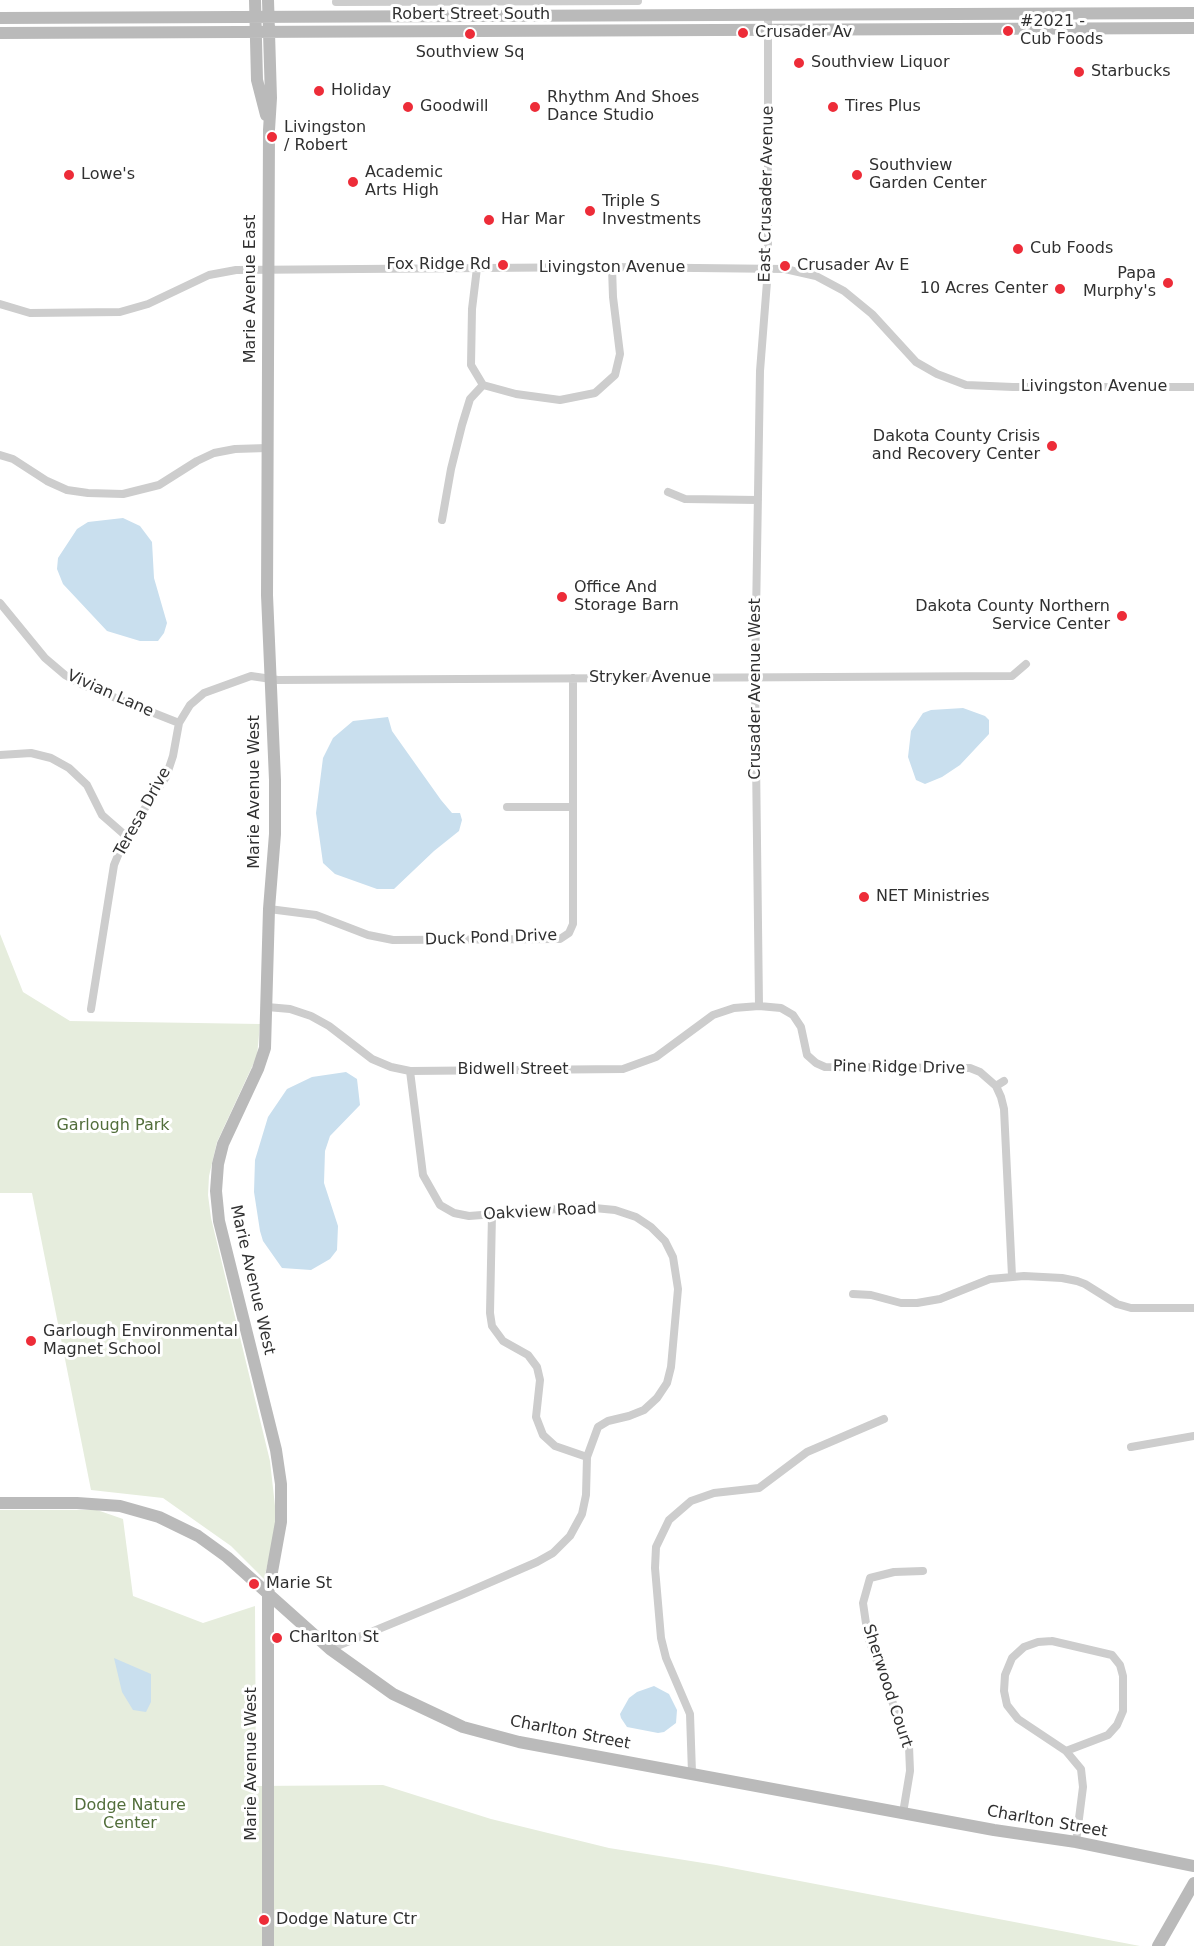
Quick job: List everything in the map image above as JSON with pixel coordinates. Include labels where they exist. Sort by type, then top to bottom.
[{"type":"street","name":"Marie Avenue East","points":[[255,0],[257,80],[269,130]]},
{"type":"street","name":"Marie Avenue East","points":[[267,448],[271,98],[268,0]]},
{"type":"street","points":[[336,16],[336,1],[638,0],[638,16],[623,30]]},
{"type":"street","name":"Robert Street South","points":[[0,18],[1194,13]]},
{"type":"street","points":[[982,29],[996,14]]},
{"type":"street","points":[[938,29],[948,21],[951,15]]},
{"type":"street","points":[[457,31],[470,16]]},
{"type":"street","name":"East Crusader Avenue","points":[[760,371],[768,269],[768,16]]},
{"type":"street","name":"Robert Street South","points":[[0,33],[1194,28]]},
{"type":"street","points":[[477,268],[472,309],[471,365],[483,386],[516,394],[560,400],[595,393],[615,375],[620,354],[612,267]]},
{"type":"street","name":"Livingston Avenue","points":[[0,304],[30,313],[120,312],[148,304],[209,275],[236,270],[612,267],[785,269],[816,276],[844,291],[872,314],[916,362],[937,374],[966,385],[1194,387]]},
{"type":"street","name":"Crusader Avenue West","points":[[759,1006],[755,677],[760,371]]},
{"type":"street","points":[[442,519],[451,469],[470,399],[483,386]]},
{"type":"street","points":[[0,455],[13,459],[67,490],[123,494],[159,485],[214,453],[235,449],[267,448]]},
{"type":"street","name":"Marie Avenue West","points":[[267,448],[267,595],[275,780],[275,834],[269,909],[264,1052],[223,1144],[218,1164],[216,1191],[219,1221],[265,1402],[279,1469],[281,1522],[268,1594],[268,1946]]},
{"type":"street","points":[[668,492],[685,499],[758,500]]},
{"type":"street","name":"Vivian Lane","points":[[0,603],[45,658],[65,675],[82,685],[179,723]]},
{"type":"street","name":"Stryker Avenue","points":[[270,680],[1012,676],[1026,664]]},
{"type":"street","name":"Teresa Drive","points":[[91,1010],[114,865],[126,836],[166,777],[173,756],[179,723],[190,705],[204,693],[251,676],[270,680]]},
{"type":"street","name":"Duck Pond Drive","points":[[269,909],[316,915],[368,935],[393,940],[560,939],[569,933],[573,924],[573,678]]},
{"type":"street","points":[[0,755],[31,753],[51,758],[69,768],[87,785],[102,815],[126,836]]},
{"type":"street","points":[[507,807],[573,807]]},
{"type":"street","name":"Bidwell Street","points":[[267,1007],[290,1009],[311,1016],[329,1026],[372,1059],[391,1067],[410,1071],[623,1069],[656,1057],[713,1016],[734,1008],[759,1006]]},
{"type":"street","name":"Pine Ridge Drive","points":[[759,1006],[781,1008],[793,1015],[801,1027],[807,1055],[820,1065],[970,1068],[980,1072],[996,1086]]},
{"type":"street","name":"Oakview Road","points":[[330,1649],[471,1591],[553,1553],[570,1536],[582,1514],[586,1495],[587,1457],[598,1427],[608,1421],[644,1410],[657,1398],[667,1383],[671,1367],[678,1289],[673,1257],[665,1241],[651,1227],[636,1217],[615,1210],[584,1207],[469,1216],[454,1213],[440,1205],[423,1175],[410,1071]]},
{"type":"street","points":[[1005,1081],[996,1086],[1002,1097],[1004,1109],[1012,1276]]},
{"type":"street","points":[[492,1215],[490,1313],[492,1326],[503,1341],[528,1356],[537,1367],[540,1380],[536,1417],[543,1435],[555,1446],[587,1457]]},
{"type":"street","points":[[853,1294],[917,1304],[940,1299],[979,1282],[1012,1276],[1062,1278],[1077,1281],[1117,1304],[1131,1308],[1194,1308]]},
{"type":"street","points":[[692,1773],[690,1714],[666,1658],[655,1568],[656,1547],[669,1520],[691,1502],[714,1493],[759,1488],[807,1452],[884,1419]]},
{"type":"street","points":[[1131,1447],[1194,1436]]},
{"type":"street","name":"Charlton Street","points":[[0,1503],[77,1503],[120,1506],[159,1517],[198,1536],[227,1557],[330,1649],[393,1694],[464,1727],[519,1742],[903,1813],[1076,1842],[1194,1866]]},
{"type":"street","name":"Sherwood Court","points":[[903,1813],[910,1771],[909,1746],[868,1636],[863,1603],[870,1578],[894,1572],[923,1571]]},
{"type":"street","points":[[1066,1750],[1108,1735],[1117,1725],[1123,1711],[1123,1676],[1120,1665],[1113,1655],[1052,1641],[1038,1642],[1024,1647],[1012,1658],[1005,1675],[1004,1691],[1007,1705],[1018,1719],[1066,1750],[1081,1769],[1083,1787],[1076,1842]]},
{"type":"street","points":[[1158,1946],[1194,1883]]},
{"type":"green space","name":"Garlough Park","points":[[0,934],[23,992],[70,1021],[260,1024],[257,1056],[217,1142],[209,1176],[208,1195],[211,1218],[270,1461],[277,1524],[264,1579],[231,1546],[163,1498],[91,1490],[32,1193],[0,1193]]},
{"type":"green space","name":"Dodge Nature Center","points":[[0,1510],[97,1510],[123,1519],[133,1596],[203,1623],[255,1606],[256,1786],[383,1785],[491,1819],[609,1848],[716,1865],[1140,1946],[0,1946]]},
{"type":"water","points":[[123,518],[140,526],[152,542],[154,578],[167,623],[158,641],[140,641],[107,631],[63,584],[57,569],[58,558],[77,529],[88,522]]},
{"type":"water","points":[[963,708],[985,716],[989,720],[989,734],[960,765],[942,777],[925,784],[916,780],[908,757],[911,731],[923,713],[931,710]]},
{"type":"water","points":[[388,717],[392,731],[441,800],[452,813],[460,813],[462,820],[459,831],[394,889],[377,889],[335,874],[323,863],[316,813],[323,758],[333,738],[353,721]]},
{"type":"water","points":[[346,1072],[357,1079],[360,1105],[330,1136],[325,1151],[324,1183],[338,1226],[337,1250],[330,1259],[311,1270],[282,1268],[263,1241],[254,1192],[255,1160],[268,1117],[287,1089],[312,1077]]},
{"type":"water","points":[[114,1658],[151,1674],[151,1702],[146,1712],[133,1710],[122,1692]]},
{"type":"water","points":[[654,1686],[669,1694],[677,1710],[676,1723],[664,1732],[658,1733],[627,1727],[620,1714],[629,1698],[637,1692]]},
{"type":"place","name":"#2021 - Cub Foods","points":[[1008,31]]},
{"type":"place","name":"Crusader Av","points":[[743,33]]},
{"type":"place","name":"Southview Sq","points":[[470,34]]},
{"type":"place","name":"Southview Liquor","points":[[799,63]]},
{"type":"place","name":"Starbucks","points":[[1079,72]]},
{"type":"place","name":"Holiday","points":[[319,91]]},
{"type":"place","name":"Goodwill","points":[[408,107]]},
{"type":"place","name":"Rhythm And Shoes Dance Studio","points":[[535,107]]},
{"type":"place","name":"Tires Plus","points":[[833,107]]},
{"type":"place","name":"Livingston / Robert","points":[[272,137]]},
{"type":"place","name":"Lowe's","points":[[69,175]]},
{"type":"place","name":"Southview Garden Center","points":[[857,175]]},
{"type":"place","name":"Academic Arts High","points":[[353,182]]},
{"type":"place","name":"Triple S Investments","points":[[590,211]]},
{"type":"place","name":"Har Mar","points":[[489,220]]},
{"type":"place","name":"Cub Foods","points":[[1018,249]]},
{"type":"place","name":"Fox Ridge Rd","points":[[503,265]]},
{"type":"place","name":"Crusader Av E","points":[[785,266]]},
{"type":"place","name":"Papa Murphy's","points":[[1168,283]]},
{"type":"place","name":"10 Acres Center","points":[[1060,289]]},
{"type":"place","name":"Dakota County Crisis and Recovery Center","points":[[1052,446]]},
{"type":"place","name":"Office And Storage Barn","points":[[562,597]]},
{"type":"place","name":"Dakota County Northern Service Center","points":[[1122,616]]},
{"type":"place","name":"NET Ministries","points":[[864,897]]},
{"type":"place","name":"Garlough Environmental Magnet School","points":[[31,1341]]},
{"type":"place","name":"Marie St","points":[[254,1584]]},
{"type":"place","name":"Charlton St","points":[[277,1638]]},
{"type":"place","name":"Dodge Nature Ctr","points":[[264,1920]]}]
